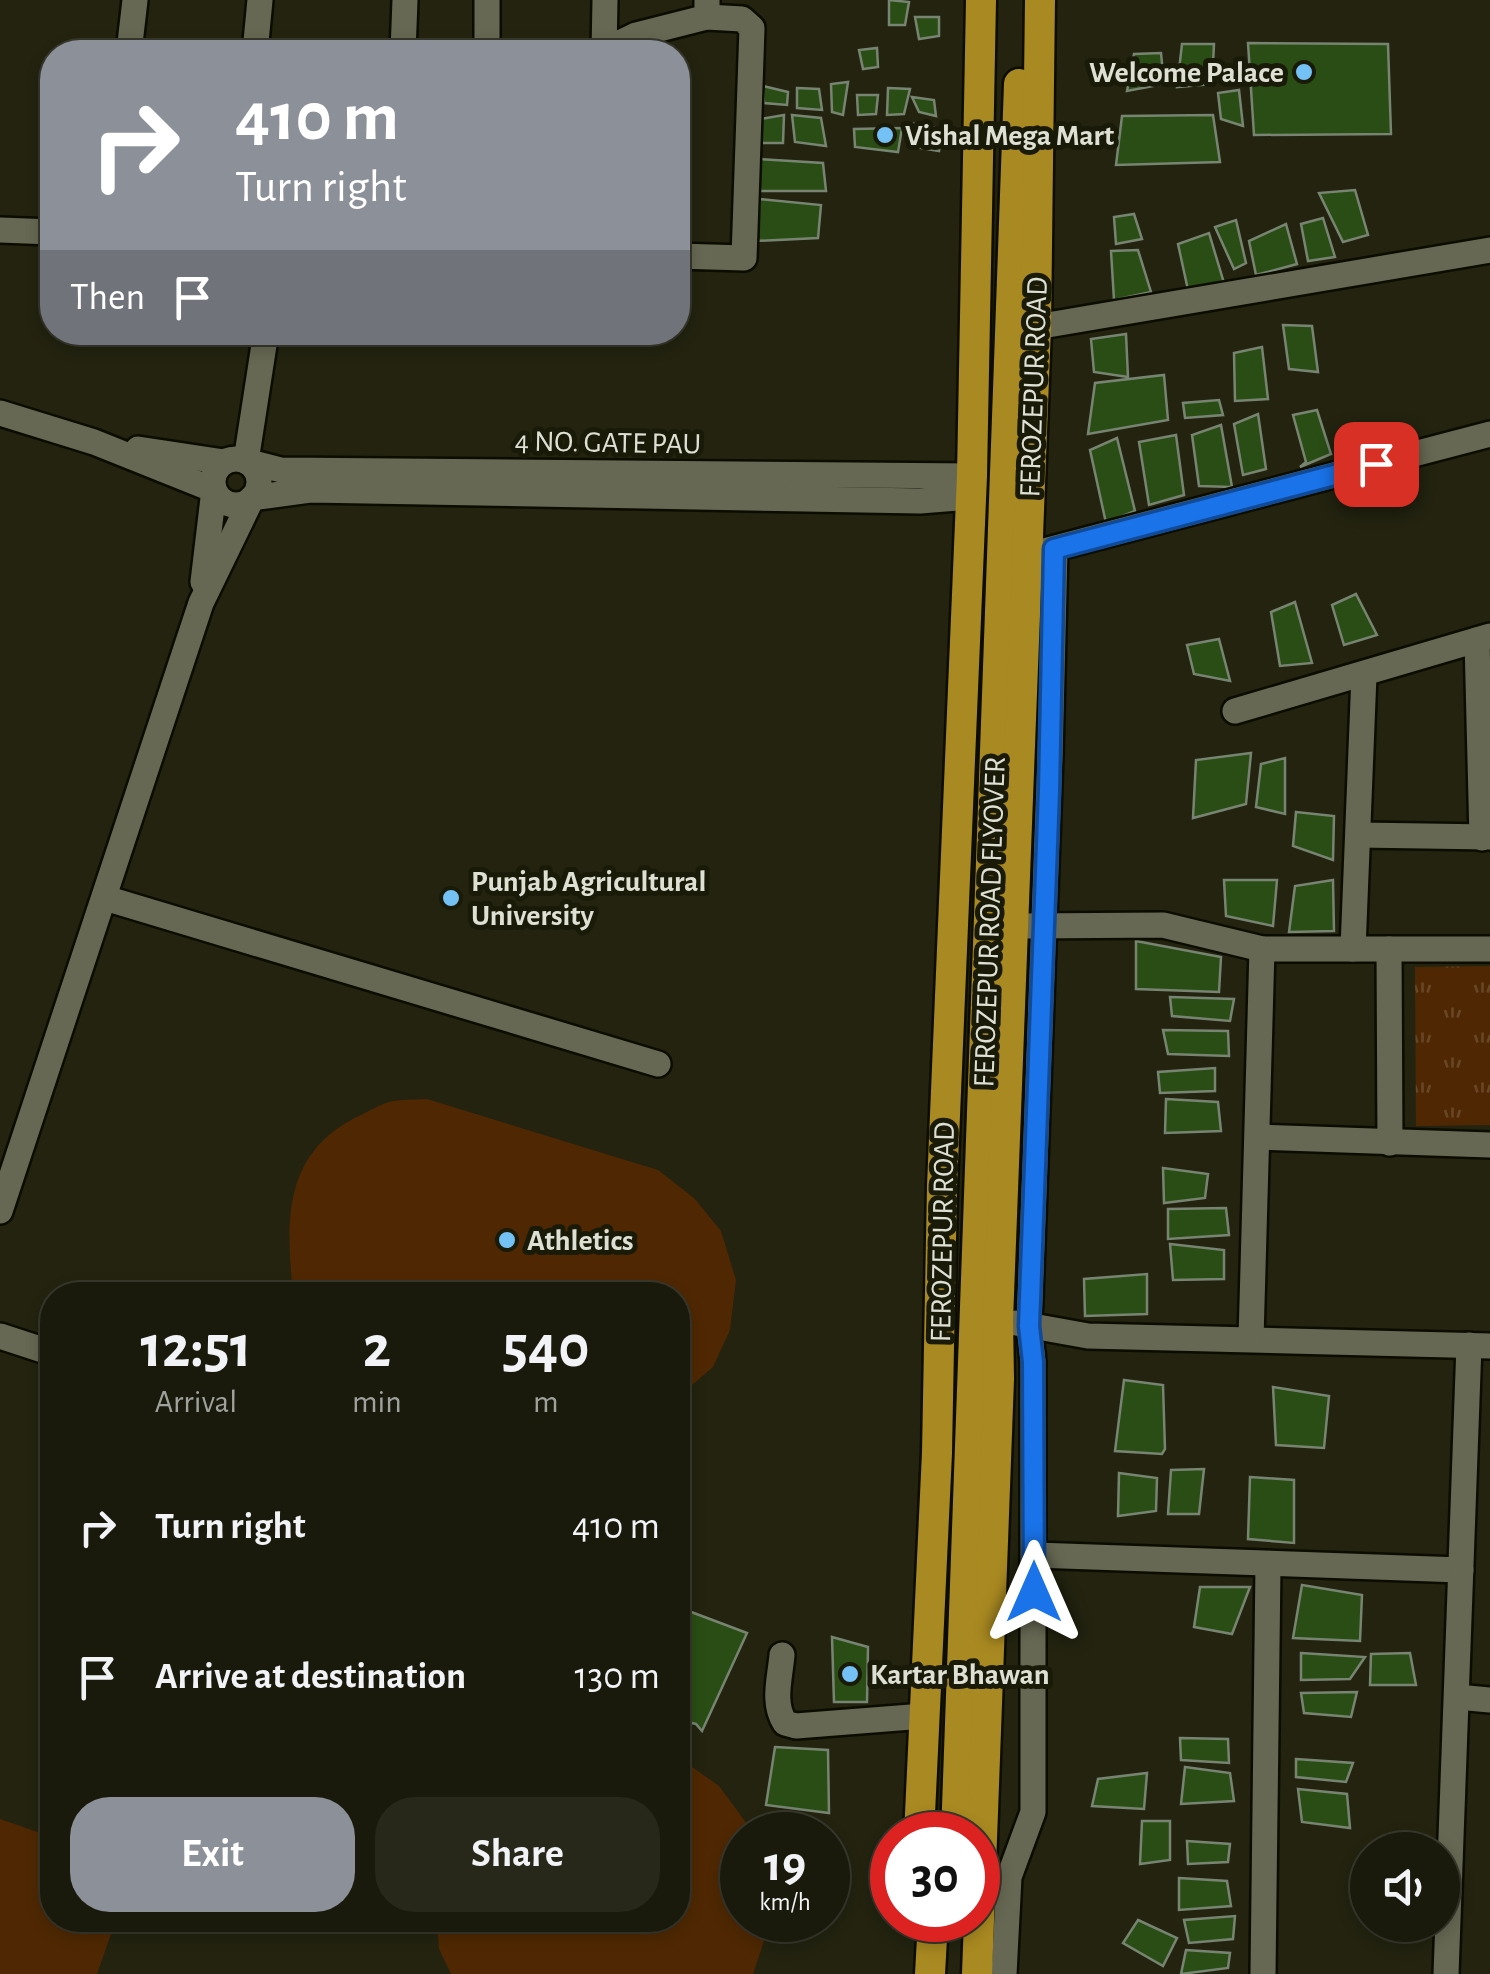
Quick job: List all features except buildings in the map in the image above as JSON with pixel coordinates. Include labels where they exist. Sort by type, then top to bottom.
[{"type":"main road","name":"FEROZEPUR ROAD","points":[[970,1812],[999,1379],[1013,926],[1041,552],[1036,328],[1011,4]]},
{"type":"main road","name":"FEROZEPUR ROAD","points":[[921,1812],[937,1453],[942,1186],[966,569],[1011,4]]},
{"type":"main road","name":"FEROZEPUR ROAD FLYOVER","points":[[969,1812],[977,1232],[1011,4]]},
{"type":"main road","name":"FEROZEPUR ROAD FLYOVER","points":[[938,1812],[954,1460],[966,927],[1011,4]]},
{"type":"main road","points":[[913,1974],[915,1942]]},
{"type":"main road","points":[[930,1974],[932,1942]]},
{"type":"main road","points":[[950,1974],[951,1942]]},
{"type":"main road","name":"FEROZEPUR ROAD","points":[[975,1942],[977,1974]]},
{"type":"street","points":[[131,40],[135,0]]},
{"type":"street","points":[[257,40],[260,0]]},
{"type":"street","points":[[403,40],[405,0]]},
{"type":"street","points":[[487,0],[487,40]]},
{"type":"street","points":[[603,40],[605,0]]},
{"type":"street","points":[[643,40],[707,8],[742,19],[752,28],[744,258],[690,256]]},
{"type":"street","points":[[0,230],[40,232]]},
{"type":"street","points":[[1036,328],[1490,250]]},
{"type":"street","points":[[200,603],[214,474],[235,462],[263,345]]},
{"type":"street","points":[[0,413],[94,442],[214,490],[218,497],[232,504],[252,498]]},
{"type":"street","points":[[1004,1974],[1008,1878],[1034,1812],[1035,1556],[1033,1362],[1029,1326],[1044,926],[1041,552],[1490,434]]},
{"type":"street","name":"4 NO. GATE PAU","points":[[94,442],[305,472],[971,487]]},
{"type":"street","points":[[0,1212],[11,1139],[105,898],[200,603],[252,498],[258,478],[235,462]]},
{"type":"street","name":"4 NO. GATE PAU","points":[[252,498],[310,490],[920,500],[971,487]]},
{"type":"street","points":[[1235,711],[1484,638],[1486,837],[1359,836]]},
{"type":"street","points":[[1353,949],[1364,676]]},
{"type":"street","points":[[105,898],[658,1064]]},
{"type":"street","points":[[1013,926],[1163,925],[1262,949],[1490,949]]},
{"type":"street","points":[[1251,1339],[1262,949]]},
{"type":"street","points":[[1389,949],[1390,1143]]},
{"type":"street","points":[[1258,1136],[1490,1145]]},
{"type":"street","points":[[998,1320],[1088,1336],[1480,1345],[1461,1570],[1446,1974]]},
{"type":"street","points":[[0,1336],[40,1349]]},
{"type":"street","points":[[999,1379],[1088,1336]]},
{"type":"street","points":[[1035,1556],[1461,1570]]},
{"type":"street","points":[[1264,1974],[1268,1564]]},
{"type":"street","points":[[782,1654],[777,1702],[785,1723],[796,1726],[924,1716]]},
{"type":"street","points":[[1457,1697],[1490,1700]]},
{"type":"street","points":[[1000,1869],[1008,1878]]},
{"type":"green space","points":[[1490,966],[1490,1125],[1416,1126],[1415,967]]},
{"type":"green space","name":"Athletics","points":[[427,1099],[658,1170],[694,1198],[721,1231],[736,1280],[730,1330],[713,1367],[690,1387],[690,1282],[292,1282],[291,1215],[303,1168],[335,1130],[398,1100]]},
{"type":"green space","points":[[690,1765],[719,1786],[738,1812],[720,1812],[720,1942],[764,1942],[753,1974],[451,1974],[439,1949],[438,1932],[690,1932]]},
{"type":"green space","points":[[0,1819],[40,1833],[40,1932],[112,1932],[97,1974],[0,1974]]},
{"type":"place","name":"Welcome Palace","points":[[1304,72]]},
{"type":"place","name":"Vishal Mega Mart","points":[[885,135]]},
{"type":"place","name":"Punjab Agricultural University","points":[[451,898]]},
{"type":"place","name":"Athletics","points":[[507,1240]]},
{"type":"place","name":"Kartar Bhawan","points":[[850,1674]]},
{"type":"route","points":[[1034,1592],[1033,1362],[1029,1326],[1054,549],[1376,464]]}]
